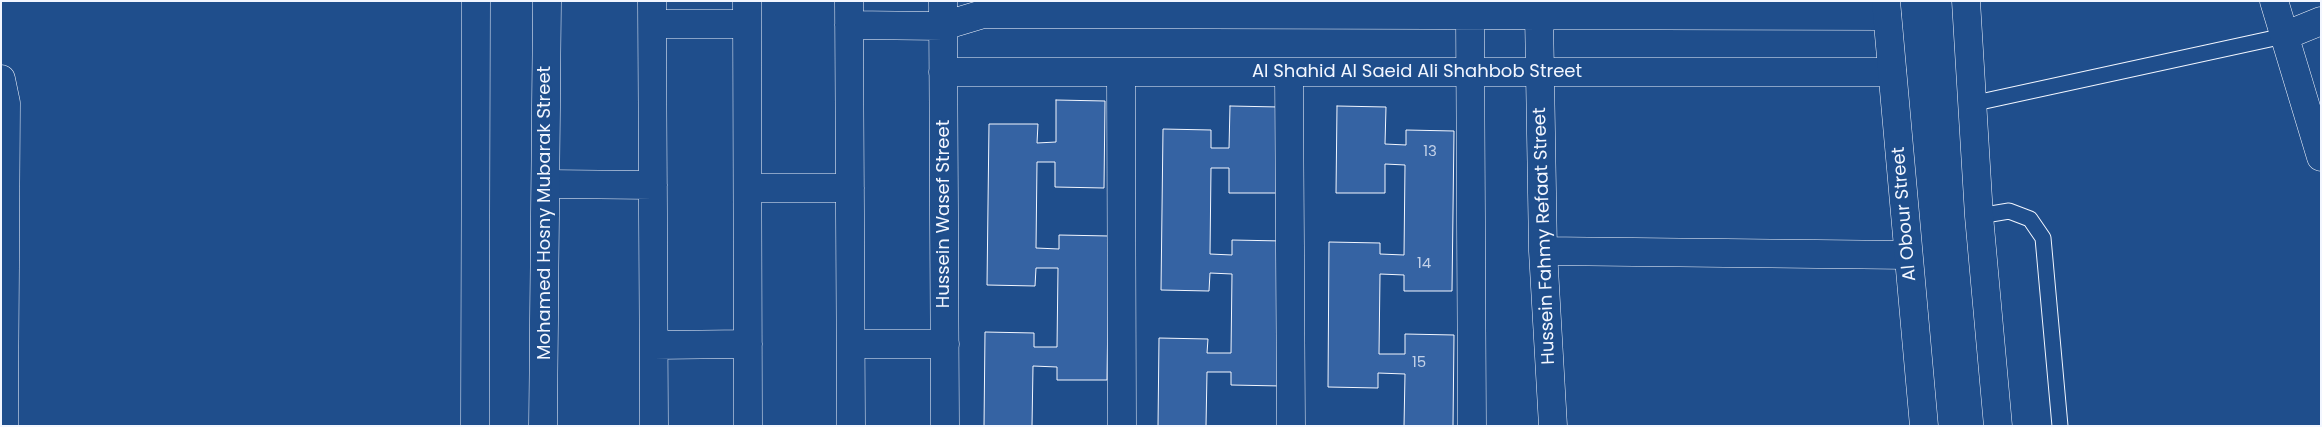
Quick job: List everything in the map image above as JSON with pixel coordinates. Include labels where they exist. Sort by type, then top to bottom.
[{"type":"street","points":[[475,426],[476,1]]},
{"type":"street","name":"Mohamed Hosny Mubarak Street","points":[[543,426],[547,1]]},
{"type":"street","points":[[1966,1],[1978,216],[1998,426]]},
{"type":"street","points":[[2274,1],[2321,158]]},
{"type":"street","points":[[851,426],[849,13],[983,14],[1251,8],[1470,16],[1549,11],[1886,8]]},
{"type":"street","name":"Al Obour Street","points":[[1886,8],[1924,426]]},
{"type":"street","name":"Hussein Fahmy Refaat Street","points":[[1549,11],[1539,72],[1544,251],[1553,426]]},
{"type":"street","points":[[654,426],[653,12],[747,12],[748,426]]},
{"type":"street","name":"Hussein Wasef Street","points":[[943,14],[945,426]]},
{"type":"street","points":[[1470,16],[1472,426]]},
{"type":"street","points":[[2284,36],[2321,22]]},
{"type":"street","name":"Al Shahid Al Saeid Ali Shahbob Street","points":[[943,72],[1892,72]]},
{"type":"street","points":[[1121,72],[1122,426]]},
{"type":"street","points":[[1289,72],[1291,426]]},
{"type":"street","points":[[1,79],[6,103],[3,301],[4,426]]},
{"type":"street","points":[[546,184],[653,185]]},
{"type":"street","points":[[748,188],[850,188]]},
{"type":"street","points":[[1544,251],[1908,255]]},
{"type":"street","points":[[654,345],[748,344]]},
{"type":"street","points":[[850,344],[945,344]]},
{"type":"lane","points":[[1971,104],[2284,36]]},
{"type":"lane","points":[[1978,216],[2009,211],[2030,219],[2043,238],[2060,426]]},
{"type":"building","points":[[1056,100],[1105,101],[1104,188],[1055,187],[1055,162],[1037,162],[1036,248],[1059,249],[1059,235],[1109,236],[1107,380],[1057,380],[1057,367],[1033,366],[1032,426],[984,426],[985,332],[1034,333],[1034,347],[1057,347],[1058,268],[1036,268],[1035,286],[987,285],[989,124],[1038,124],[1037,143],[1056,142]]},
{"type":"building","points":[[1230,106],[1279,107],[1278,193],[1229,193],[1229,168],[1211,168],[1210,254],[1232,255],[1232,240],[1283,241],[1281,386],[1231,385],[1231,372],[1207,372],[1206,426],[1158,426],[1159,338],[1208,339],[1207,353],[1231,353],[1232,274],[1210,273],[1209,291],[1161,290],[1163,129],[1211,130],[1211,148],[1229,148]]},
{"type":"building","points":[[1337,106],[1386,107],[1385,144],[1406,145],[1406,130],[1454,131],[1452,291],[1404,291],[1404,275],[1380,274],[1379,354],[1405,354],[1405,334],[1454,335],[1453,426],[1404,426],[1405,374],[1378,373],[1378,388],[1328,387],[1329,242],[1380,243],[1380,254],[1404,255],[1405,165],[1385,164],[1385,193],[1336,193]]}]
